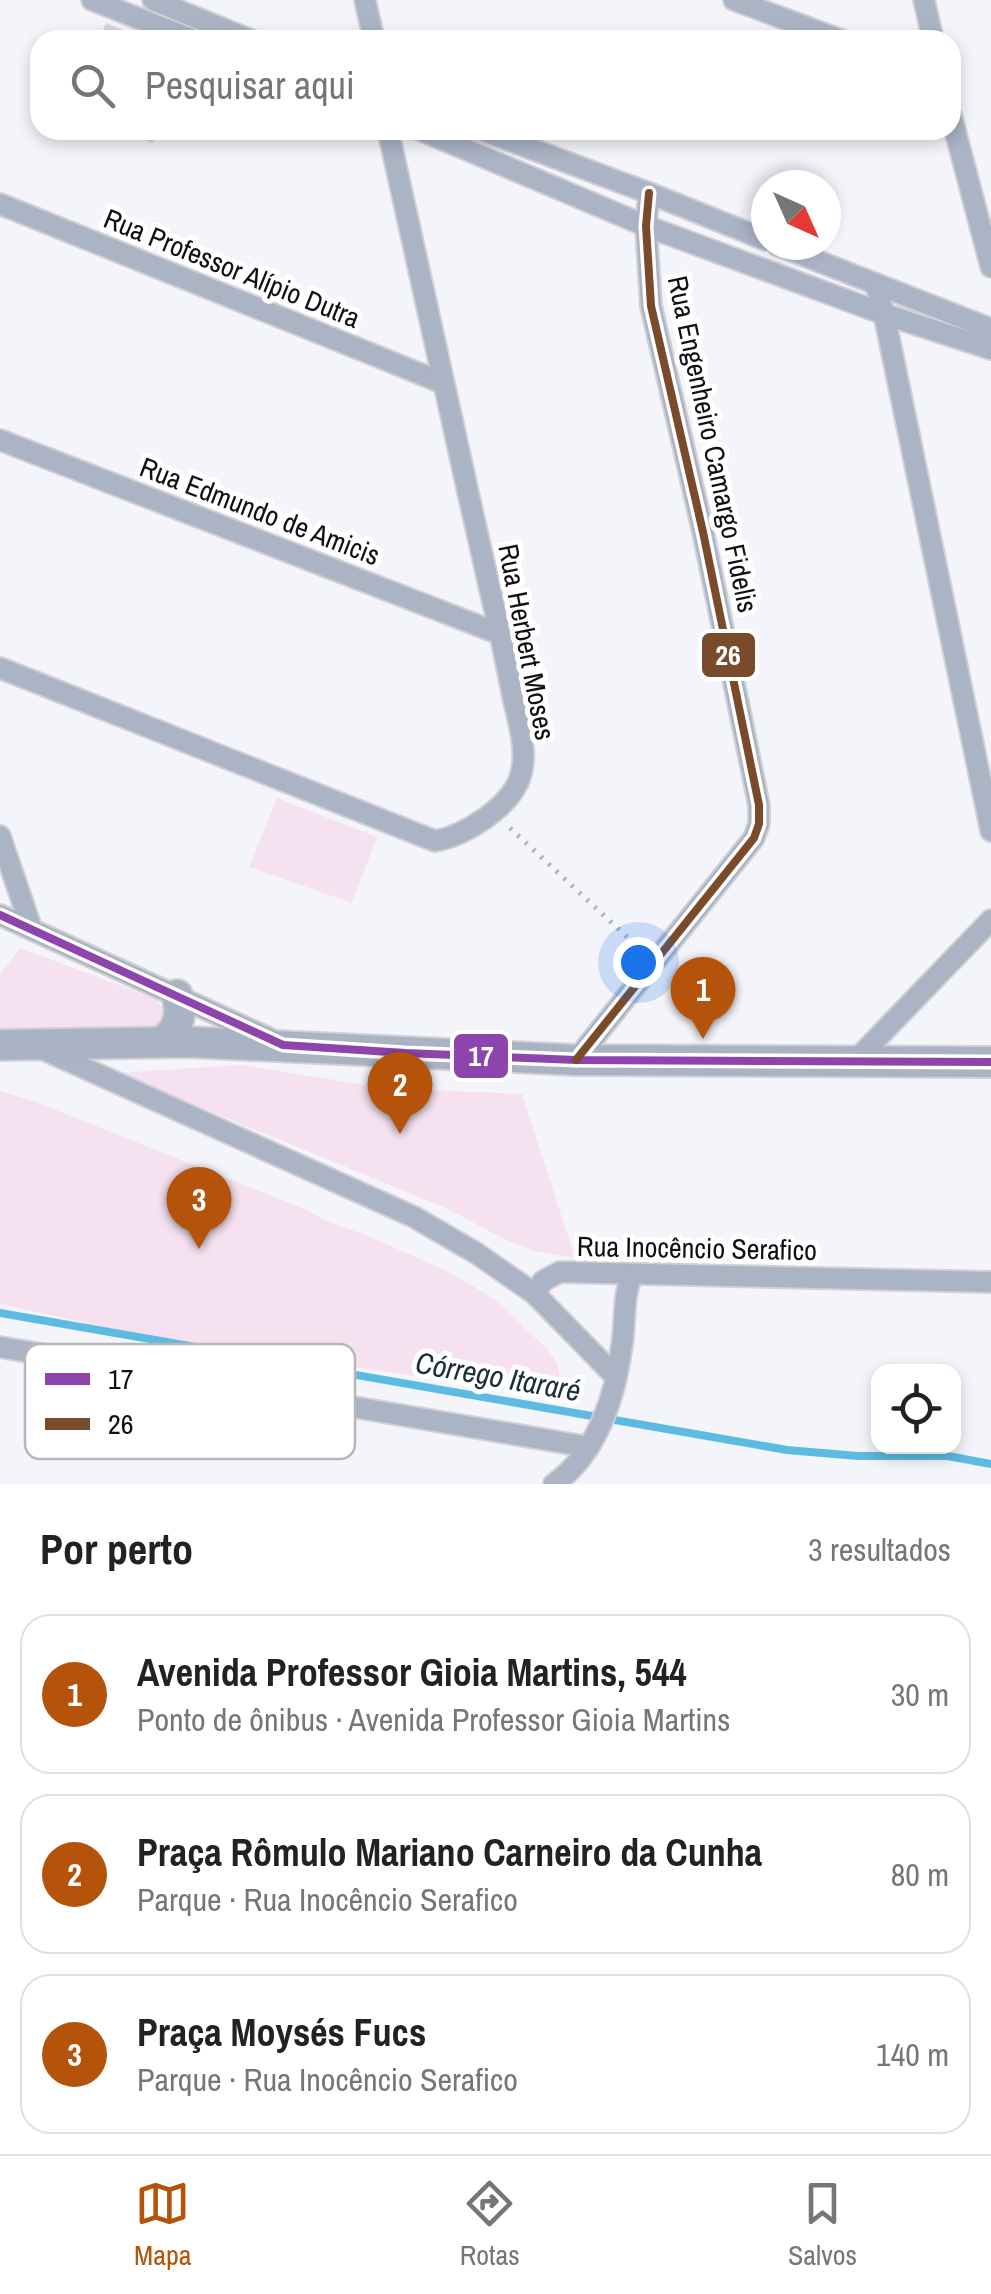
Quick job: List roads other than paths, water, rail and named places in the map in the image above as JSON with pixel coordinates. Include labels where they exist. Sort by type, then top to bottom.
[{"type":"street","points":[[92,0],[168,30]]},
{"type":"street","points":[[152,0],[226,30]]},
{"type":"street","points":[[366,0],[372,30]]},
{"type":"street","points":[[734,0],[814,30]]},
{"type":"street","points":[[924,0],[931,30]]},
{"type":"street","name":"Rua Herbert Moses","points":[[0,668],[434,840],[460,833],[493,812],[512,791],[521,776],[524,748],[390,140]]},
{"type":"street","points":[[444,140],[646,226],[991,350]]},
{"type":"street","points":[[508,140],[751,234]]},
{"type":"street","points":[[958,140],[991,267]]},
{"type":"street","name":"Rua Engenheiro Camargo Fidelis","points":[[576,1060],[754,838],[759,824],[759,805],[714,585],[651,306],[646,226],[649,193]]},
{"type":"street","name":"Rua Professor Alípio Dutra","points":[[0,204],[442,382]]},
{"type":"street","points":[[815,260],[991,329]]},
{"type":"street","points":[[876,285],[991,831]]},
{"type":"street","name":"Rua Edmundo de Amicis","points":[[0,440],[500,634]]},
{"type":"street","points":[[0,836],[31,927]]},
{"type":"street","points":[[0,915],[284,1044]]},
{"type":"street","points":[[856,1060],[991,920]]},
{"type":"street","points":[[162,1042],[170,1037],[179,1021],[178,996]]},
{"type":"street","points":[[104,1076],[112,1058],[126,1043]]},
{"type":"street","points":[[0,1045],[284,1044],[405,1054],[576,1060],[991,1062]]},
{"type":"street","points":[[35,1046],[414,1217],[476,1253],[535,1294],[614,1384]]},
{"type":"street","name":"Rua Inocêncio Serafico","points":[[535,1294],[543,1282],[560,1272],[991,1282]]},
{"type":"street","points":[[554,1484],[569,1474],[593,1440],[614,1384],[627,1286],[633,1274]]},
{"type":"street","points":[[582,1343],[599,1348],[622,1346]]},
{"type":"street","points":[[0,1346],[25,1350]]},
{"type":"street","points":[[355,1402],[593,1440]]},
{"type":"waterway","name":"Córrego Itararé","points":[[0,1313],[178,1344]]},
{"type":"waterway","name":"Córrego Itararé","points":[[355,1375],[787,1450],[858,1456],[948,1456],[991,1464]]},
{"type":"place","name":"Avenida Professor Gioia Martins, 544","points":[[703,1039]]},
{"type":"place","name":"Praça Rômulo Mariano Carneiro da Cunha","points":[[400,1134]]},
{"type":"place","name":"Praça Moysés Fucs","points":[[199,1249]]}]
